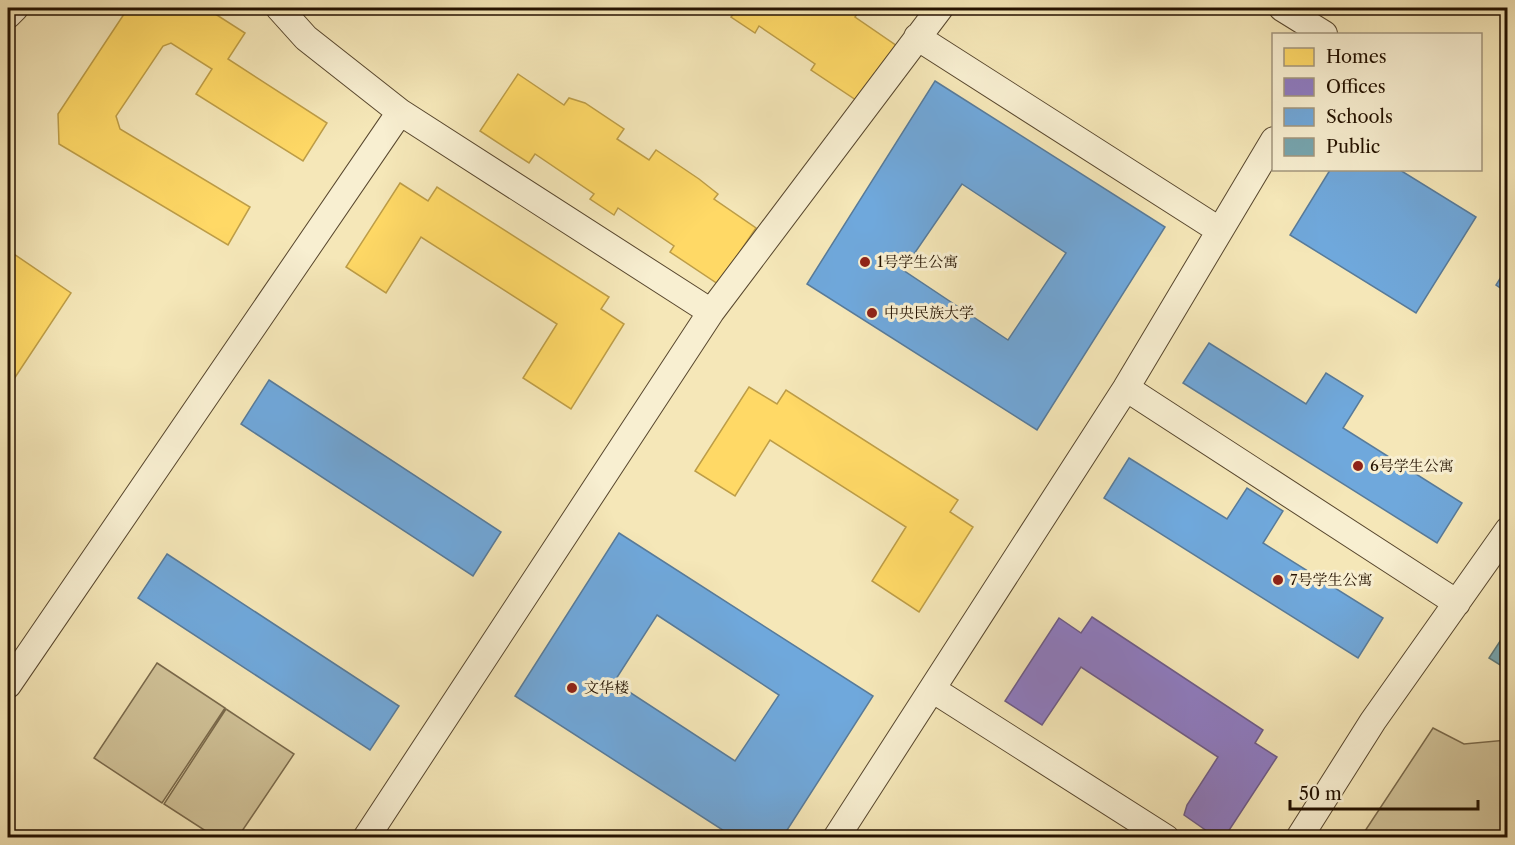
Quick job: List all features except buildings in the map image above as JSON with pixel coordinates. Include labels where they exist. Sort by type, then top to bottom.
[{"type":"street","points":[[8,15],[15,8]]},
{"type":"street","points":[[279,8],[306,38],[400,112],[711,312]]},
{"type":"street","points":[[366,837],[711,312],[814,178],[939,8]]},
{"type":"street","points":[[1282,8],[1322,33]]},
{"type":"street","points":[[917,37],[1219,230]]},
{"type":"street","points":[[8,685],[400,112]]},
{"type":"street","points":[[836,837],[1126,388],[1272,143]]},
{"type":"street","points":[[1126,388],[1457,603]]},
{"type":"street","points":[[1299,837],[1373,721],[1508,530]]},
{"type":"street","points":[[932,688],[1166,837]]},
{"type":"shaded area","points":[[157,663],[225,708],[162,803],[94,758]]},
{"type":"shaded area","points":[[226,709],[294,754],[238,837],[215,837],[164,804]]},
{"type":"shaded area","points":[[1433,728],[1464,744],[1507,740],[1507,837],[1361,837]]},
{"type":"place","name":"1号学生公寓","points":[[865,262]]},
{"type":"place","name":"中央民族大学","points":[[872,313]]},
{"type":"place","name":"6号学生公寓","points":[[1358,466]]},
{"type":"place","name":"7号学生公寓","points":[[1278,580]]},
{"type":"place","name":"文华楼","points":[[572,688]]}]
